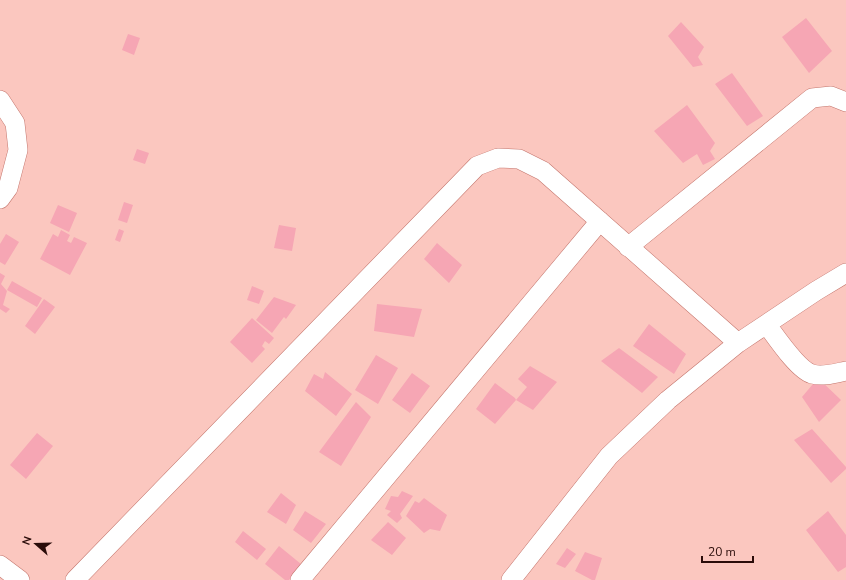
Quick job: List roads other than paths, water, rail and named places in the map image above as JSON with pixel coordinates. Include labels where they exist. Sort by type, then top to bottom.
[{"type":"street","points":[[628,246],[812,98],[831,96],[846,102]]},
{"type":"street","points":[[0,100],[15,122],[18,150],[8,188],[0,199]]},
{"type":"street","points":[[75,580],[477,166],[498,158],[519,159],[543,171],[738,343]]},
{"type":"street","points":[[300,580],[600,221]]},
{"type":"street","points":[[511,580],[609,456],[668,400],[738,343],[816,291],[846,273]]},
{"type":"street","points":[[767,325],[802,369],[813,374],[829,374],[846,371]]},
{"type":"street","points":[[0,565],[20,580]]}]
